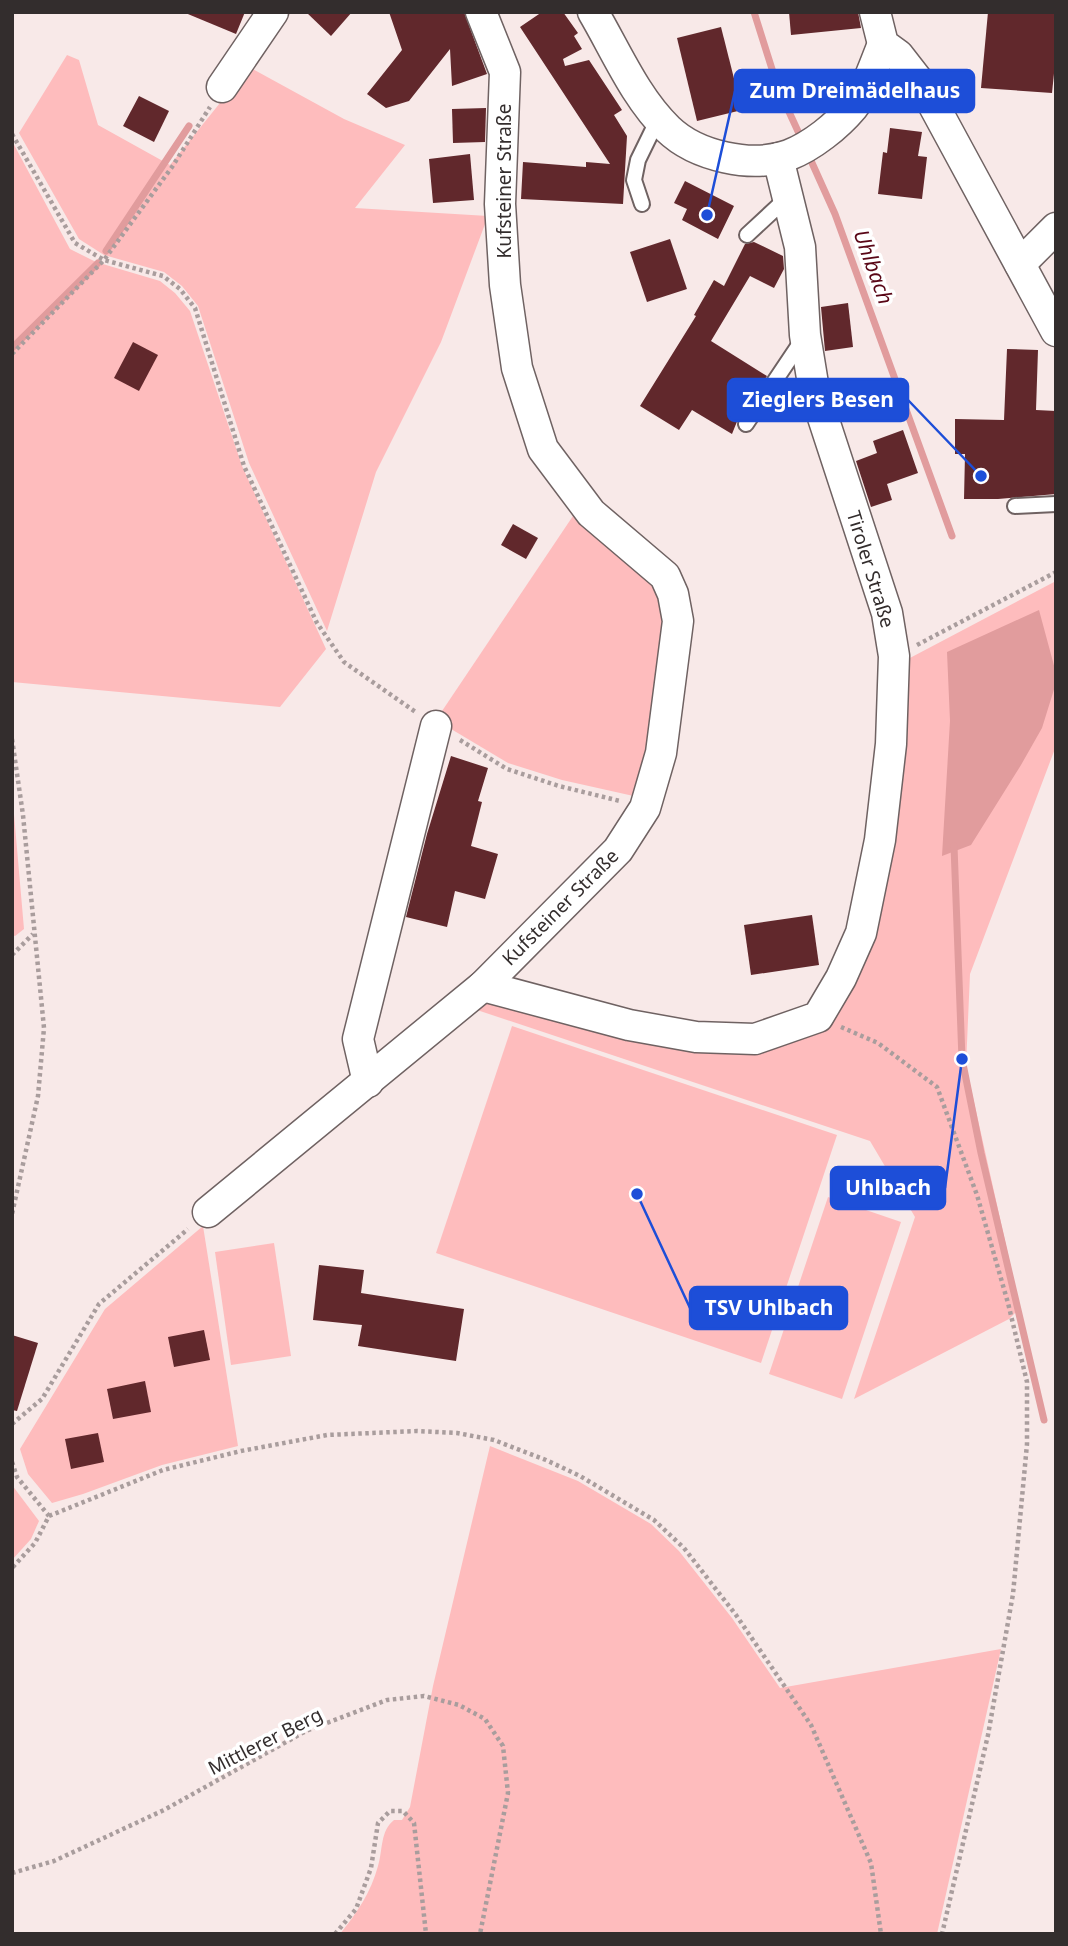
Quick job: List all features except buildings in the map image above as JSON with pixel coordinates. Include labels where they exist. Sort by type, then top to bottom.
[{"type":"street","points":[[222,87],[273,12]]},
{"type":"street","name":"Kufsteiner Straße","points":[[208,1212],[483,986],[618,850],[645,807],[663,739],[678,621],[673,594],[665,576],[591,513],[543,449],[517,368],[505,285],[500,204],[505,72],[481,12]]},
{"type":"street","points":[[593,12],[639,92],[670,132],[697,150],[739,159],[785,156],[839,123],[857,100],[883,44]]},
{"type":"street","points":[[874,12],[883,44],[898,55],[926,91],[1056,331]]},
{"type":"street","name":"Tiroler Straße","points":[[785,156],[788,197],[800,247],[806,335],[814,390],[887,613],[894,656],[891,744],[880,840],[861,933],[841,978],[818,1017]]},
{"type":"street","points":[[1020,264],[1056,228]]},
{"type":"street","points":[[368,1082],[358,1039],[436,726]]},
{"type":"street","name":"Kufsteiner Straße","points":[[483,986],[629,1025],[696,1037],[755,1039],[818,1017]]},
{"type":"lane","points":[[642,204],[634,180],[638,160],[658,119]]},
{"type":"lane","points":[[747,235],[788,197]]},
{"type":"lane","points":[[746,424],[806,335]]},
{"type":"lane","points":[[1015,506],[1056,504]]},
{"type":"path","points":[[12,354],[104,260],[172,167],[222,87]]},
{"type":"path","points":[[12,134],[75,243],[104,260],[163,276],[180,289],[195,308],[244,466],[317,623],[344,662],[436,726],[507,769],[559,786],[645,807]]},
{"type":"path","points":[[894,656],[1056,572]]},
{"type":"path","points":[[12,739],[23,815],[44,1028],[38,1096],[12,1214]]},
{"type":"path","points":[[12,955],[33,934]]},
{"type":"path","points":[[818,1017],[878,1043],[937,1087],[977,1195],[1027,1382],[1027,1444],[1013,1594],[988,1735],[942,1934]]},
{"type":"path","points":[[12,1424],[42,1399],[99,1304],[208,1212]]},
{"type":"path","points":[[12,1568],[35,1543],[49,1516],[163,1470],[241,1451],[327,1435],[457,1433],[494,1440],[546,1460],[580,1476],[654,1520],[684,1549],[736,1615],[811,1725],[871,1863],[881,1934]]},
{"type":"path","points":[[12,1462],[17,1477],[49,1516]]},
{"type":"path","name":"Mittlerer Berg","points":[[12,1873],[54,1861],[164,1810],[306,1731],[387,1700],[424,1696],[459,1705],[485,1718],[503,1746],[508,1793],[480,1934]]},
{"type":"path","points":[[335,1934],[356,1909],[371,1867],[378,1823],[390,1811],[402,1811],[414,1823],[426,1934]]},
{"type":"shaded area","points":[[67,55],[79,60],[98,125],[170,165],[249,67],[344,119],[405,145],[355,208],[488,216],[441,342],[376,472],[327,631],[249,463],[198,306],[182,286],[164,272],[104,255],[79,239],[19,133]]},
{"type":"shaded area","points":[[12,141],[70,249],[96,262],[160,281],[175,293],[190,311],[242,466],[326,649],[280,707],[12,682]]},
{"type":"shaded area","points":[[579,507],[659,581],[671,621],[638,797],[562,780],[508,763],[436,720]]},
{"type":"shaded area","points":[[1056,581],[1056,746],[970,974],[966,1066],[1020,1308],[1009,1319],[854,1399],[915,1217],[870,1141],[474,1009],[491,994],[627,1033],[826,1026],[908,659]]},
{"type":"shaded area","points":[[1039,610],[1056,673],[1056,683],[1042,728],[971,845],[942,856],[950,721],[947,652]]},
{"type":"shaded area","points":[[12,791],[24,929],[15,936],[12,935]]},
{"type":"shaded area","points":[[512,1026],[837,1135],[761,1363],[436,1253]]},
{"type":"shaded area","points":[[828,1197],[901,1222],[842,1399],[769,1374]]},
{"type":"shaded area","points":[[203,1226],[238,1446],[162,1465],[52,1503],[28,1474],[20,1449],[105,1309]]},
{"type":"shaded area","points":[[274,1243],[291,1356],[231,1365],[215,1252]]},
{"type":"shaded area","points":[[490,1446],[578,1481],[651,1524],[679,1551],[732,1618],[780,1688],[1001,1649],[937,1934],[340,1934],[372,1885],[389,1824],[394,1820],[402,1820],[410,1807],[433,1686]]},
{"type":"shaded area","points":[[12,1485],[39,1521],[31,1539],[12,1560]]},
{"type":"waterway","name":"Uhlbach","points":[[754,12],[778,88],[802,140]]},
{"type":"waterway","points":[[106,251],[189,126]]},
{"type":"waterway","name":"Uhlbach","points":[[808,154],[835,214],[952,536]]},
{"type":"waterway","points":[[12,348],[98,263]]},
{"type":"waterway","name":"Uhlbach","points":[[954,846],[962,1059],[981,1153],[1044,1420]]},
{"type":"place","name":"Zum Dreimädelhaus","points":[[707,215]]},
{"type":"place","name":"Zieglers Besen","points":[[981,476]]},
{"type":"place","name":"Uhlbach","points":[[962,1059]]},
{"type":"place","name":"TSV Uhlbach","points":[[637,1194]]}]
